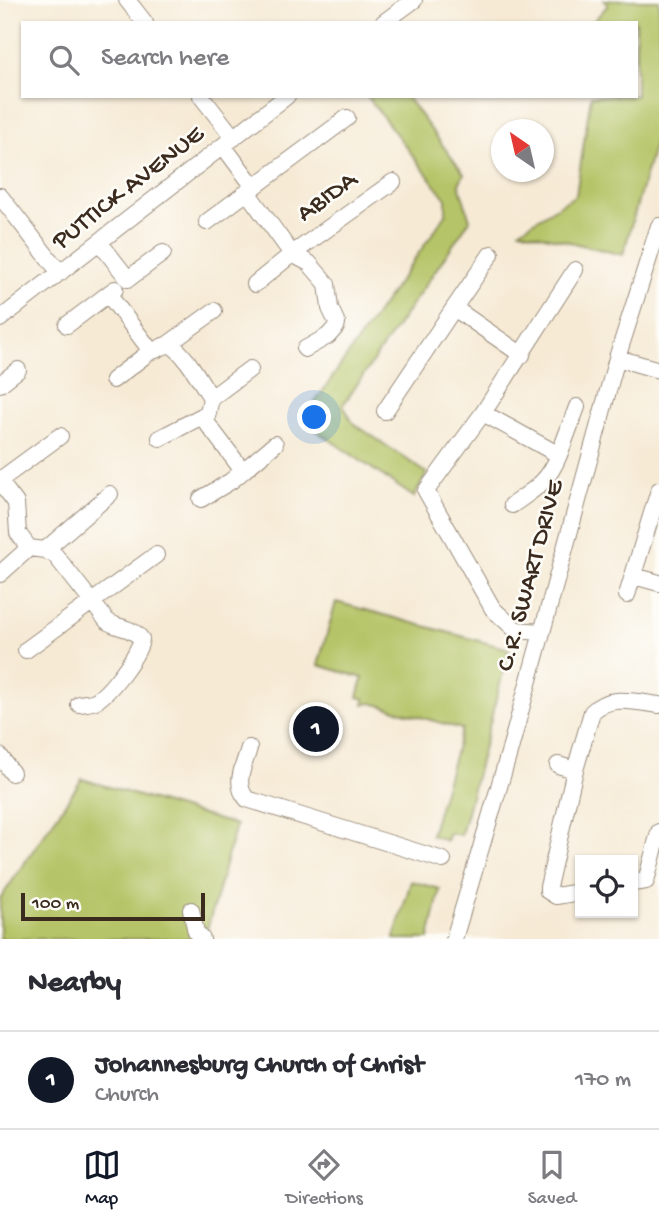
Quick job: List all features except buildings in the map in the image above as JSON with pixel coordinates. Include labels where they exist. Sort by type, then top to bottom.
[{"type":"street","points":[[127,0],[143,21]]},
{"type":"street","points":[[386,21],[414,0]]},
{"type":"street","name":"ABIDA","points":[[202,98],[228,142],[250,190],[292,254],[309,264],[327,284],[330,308],[337,323],[328,336],[305,349]]},
{"type":"street","name":"PUTTICK AVENUE","points":[[0,319],[284,98]]},
{"type":"street","name":"ABIDA","points":[[207,222],[347,118]]},
{"type":"street","name":"ABIDA","points":[[255,284],[393,181]]},
{"type":"street","points":[[0,196],[60,273]]},
{"type":"street","name":"C.R. SWART DRIVE","points":[[454,939],[617,358],[659,226]]},
{"type":"street","points":[[100,243],[128,279]]},
{"type":"street","points":[[67,325],[163,253]]},
{"type":"street","points":[[385,411],[491,254]]},
{"type":"street","points":[[541,632],[516,630],[493,609],[426,491],[483,413],[575,270]]},
{"type":"street","points":[[108,294],[151,351]]},
{"type":"street","points":[[454,308],[522,355]]},
{"type":"street","points":[[113,380],[151,351],[167,345],[214,312]]},
{"type":"street","points":[[167,345],[174,346],[183,354],[208,406],[206,422],[243,471]]},
{"type":"street","points":[[617,358],[659,370]]},
{"type":"street","points":[[160,438],[208,406],[250,369]]},
{"type":"street","points":[[0,384],[18,370]]},
{"type":"street","points":[[512,505],[542,484],[554,468],[577,407]]},
{"type":"street","points":[[483,413],[559,456]]},
{"type":"street","points":[[60,436],[0,481],[16,503],[18,533],[37,549],[58,558],[107,621],[118,628],[135,632],[142,642],[136,654],[103,695],[93,702],[79,704]]},
{"type":"street","points":[[201,499],[231,481],[275,444]]},
{"type":"street","points":[[628,596],[659,490]]},
{"type":"street","points":[[0,574],[110,494]]},
{"type":"street","points":[[26,650],[156,555]]},
{"type":"street","points":[[634,576],[659,583]]},
{"type":"street","points":[[575,893],[556,896],[548,891],[548,887],[575,770],[592,712],[618,700],[659,705]]},
{"type":"street","points":[[250,748],[239,782],[247,799],[443,860]]},
{"type":"street","points":[[0,756],[12,773]]},
{"type":"street","points":[[558,765],[575,770]]},
{"type":"street","points":[[646,881],[659,832]]},
{"type":"street","points":[[191,910],[196,932],[202,939]]},
{"type":"green space","points":[[604,0],[659,0],[659,126],[623,255],[520,230],[576,195],[591,98],[638,98],[638,21],[594,21],[608,5]]},
{"type":"green space","points":[[369,98],[407,98],[464,174],[459,184],[470,220],[343,405],[353,423],[427,473],[414,497],[302,421],[446,214],[446,199]]},
{"type":"green space","points":[[336,602],[509,649],[461,835],[449,833],[446,841],[431,835],[462,729],[372,703],[364,704],[365,699],[358,697],[363,678],[318,665]]},
{"type":"green space","points":[[82,779],[236,825],[206,934],[212,939],[0,939],[0,899]]},
{"type":"green space","points":[[411,881],[440,889],[429,939],[394,939]]},
{"type":"place","name":"Johannesburg Church of Christ","points":[[316,729]]}]
